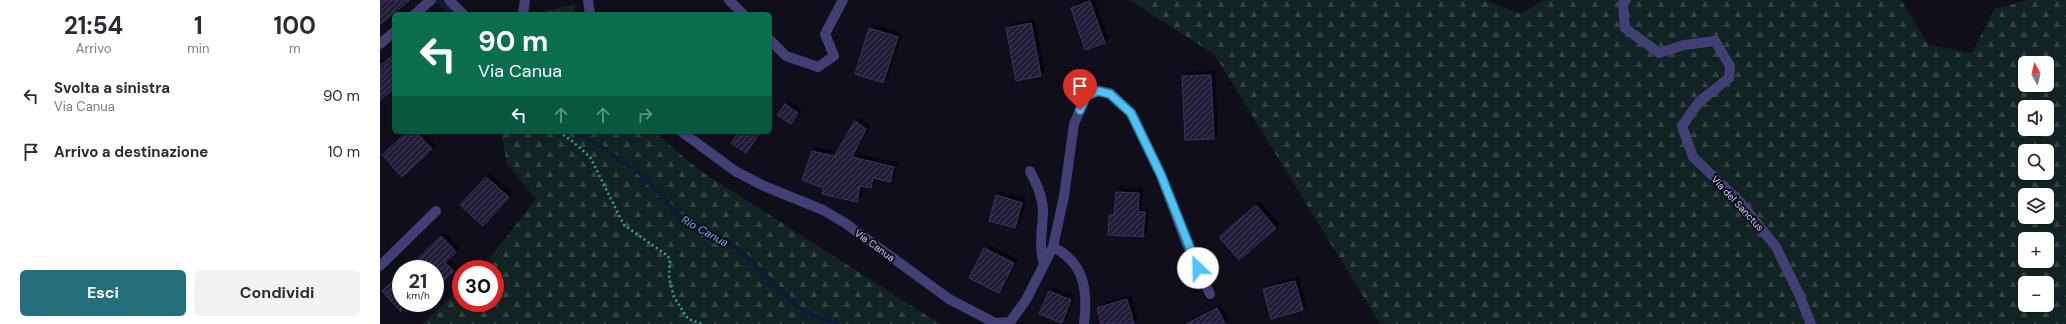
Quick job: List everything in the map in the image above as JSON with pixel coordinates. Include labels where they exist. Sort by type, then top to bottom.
[{"type":"street","points":[[417,12],[431,0]]},
{"type":"street","points":[[449,0],[461,12]]},
{"type":"street","points":[[523,12],[525,0]]},
{"type":"street","points":[[588,0],[590,12]]},
{"type":"street","points":[[729,0],[741,12]]},
{"type":"street","points":[[772,42],[786,56],[818,67],[834,56],[826,34],[843,0]]},
{"type":"street","name":"Via del Sanctus","points":[[1626,0],[1622,3],[1625,28],[1658,53],[1684,45],[1715,41],[1730,66],[1729,78],[1700,102],[1682,126],[1693,157],[1741,203],[1776,247],[1798,292],[1811,324]]},
{"type":"street","points":[[380,44],[392,34]]},
{"type":"street","name":"Via Canua","points":[[685,134],[735,171],[764,186],[823,210],[845,223],[949,299],[994,323],[1010,322],[1026,300],[1053,247],[1064,196],[1074,124],[1086,96],[1098,91],[1110,94],[1131,113],[1161,175],[1186,242],[1210,294]]},
{"type":"street","points":[[1030,170],[1040,189],[1043,209],[1040,250],[1044,265]]},
{"type":"street","points":[[380,266],[436,211]]},
{"type":"street","points":[[1053,247],[1063,252],[1072,260],[1080,271],[1085,300],[1084,324]]},
{"type":"path","points":[[562,134],[572,140],[590,157],[624,225],[668,256],[670,260],[668,278],[674,297],[688,319],[702,324]]},
{"type":"green space","points":[[1125,0],[1486,0],[1520,14],[1544,0],[1901,0],[1929,45],[1972,53],[1994,9],[2028,0],[2066,0],[2066,324],[1380,324],[1215,55],[1131,1]]},
{"type":"green space","points":[[575,4],[574,12],[542,12]]},
{"type":"green space","points":[[501,134],[656,134],[699,170],[940,324],[422,324],[435,312],[444,312],[444,304],[452,296],[452,312],[504,312],[504,260],[488,260],[536,199],[507,164]]},
{"type":"building","points":[[380,0],[410,0],[395,12],[392,12],[392,14],[380,24]]},
{"type":"building","points":[[1090,1],[1105,43],[1085,50],[1071,8]]},
{"type":"building","points":[[1031,23],[1041,76],[1016,81],[1006,28]]},
{"type":"building","points":[[869,28],[898,37],[883,83],[855,74]]},
{"type":"building","points":[[392,56],[392,90],[380,100],[380,66]]},
{"type":"building","points":[[1211,75],[1214,139],[1185,140],[1182,76]]},
{"type":"building","points":[[785,104],[798,113],[791,124],[777,115]]},
{"type":"building","points":[[855,121],[866,129],[852,157],[894,167],[890,182],[873,178],[871,188],[860,186],[857,202],[822,194],[823,188],[802,180],[812,151],[834,156]]},
{"type":"building","points":[[405,134],[418,134],[432,149],[402,177],[382,155]]},
{"type":"building","points":[[738,134],[760,134],[746,153],[731,143]]},
{"type":"building","points":[[486,177],[509,197],[483,226],[460,205]]},
{"type":"building","points":[[1116,192],[1139,193],[1138,212],[1145,212],[1143,237],[1108,235],[1109,215],[1114,215]]},
{"type":"building","points":[[996,195],[1022,203],[1015,228],[989,221]]},
{"type":"building","points":[[1256,205],[1276,228],[1239,260],[1219,237]]},
{"type":"building","points":[[441,236],[456,252],[445,262],[452,269],[452,273],[444,280],[444,260],[416,260]]},
{"type":"building","points":[[984,248],[1014,263],[999,293],[969,278]]},
{"type":"building","points":[[1295,281],[1303,310],[1271,319],[1263,289]]},
{"type":"building","points":[[392,282],[392,302],[382,291]]},
{"type":"building","points":[[1049,291],[1071,300],[1062,323],[1039,314]]},
{"type":"building","points":[[1127,299],[1134,324],[1101,324],[1097,308]]},
{"type":"building","points":[[1217,308],[1225,324],[1186,324]]},
{"type":"waterway","name":"Rio Canua","points":[[438,0],[450,12]]},
{"type":"waterway","name":"Rio Canua","points":[[581,134],[640,173],[663,197],[676,214],[737,248],[799,308],[822,320],[836,324]]},
{"type":"route","points":[[1080,110],[1086,96],[1098,91],[1110,94],[1131,113],[1161,175],[1186,242],[1198,268]]}]
